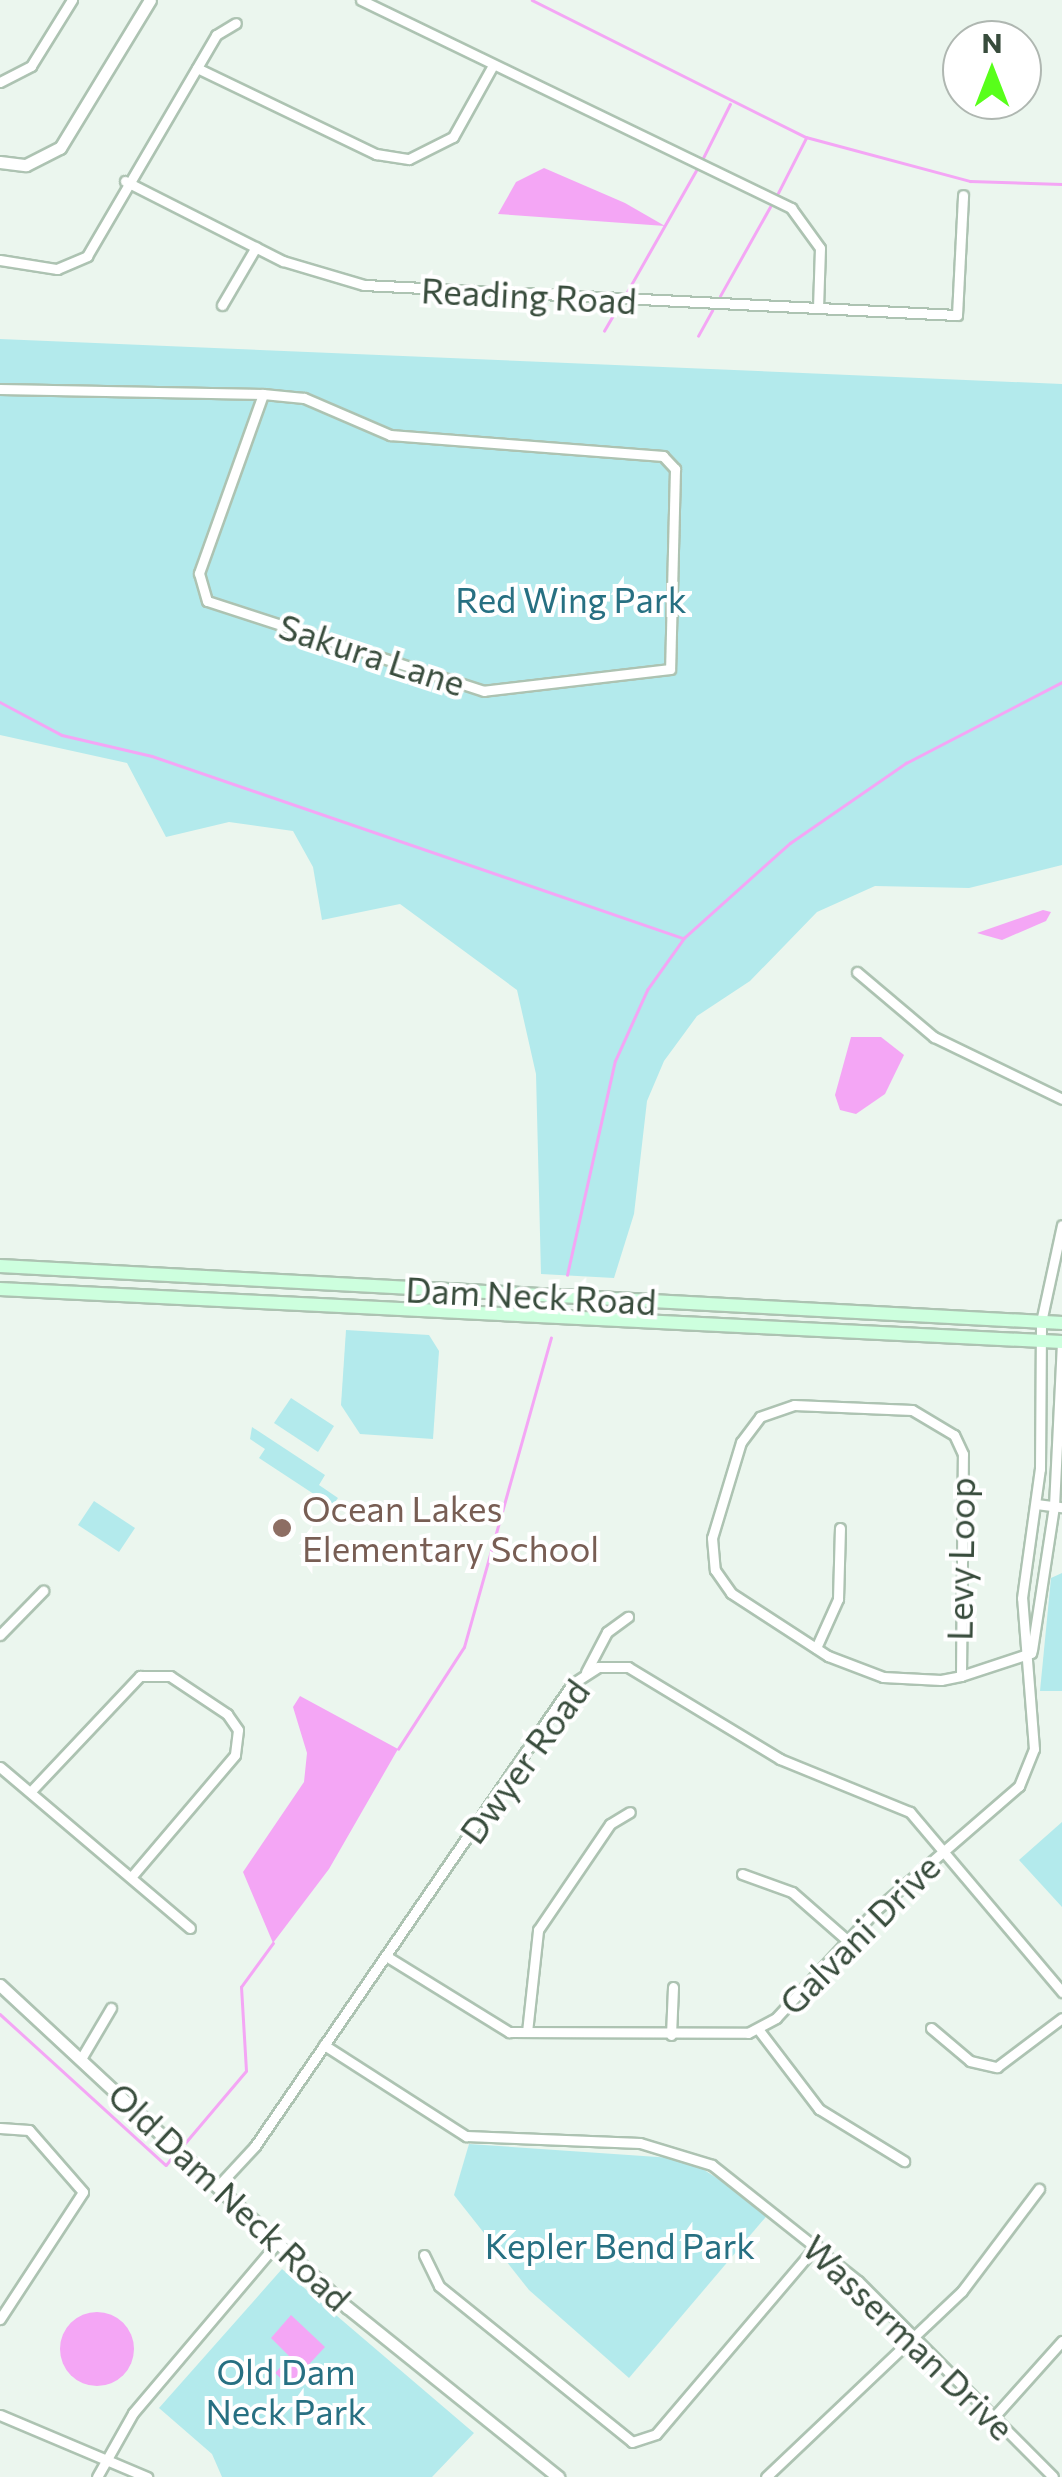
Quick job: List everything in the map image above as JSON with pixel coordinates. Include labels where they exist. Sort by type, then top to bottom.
[{"type":"main road","name":"Dam Neck Road","points":[[0,1266],[1062,1323]]},
{"type":"main road","points":[[274,1302],[276,1281]]},
{"type":"main road","name":"Dam Neck Road","points":[[0,1288],[1062,1342]]},
{"type":"street","points":[[0,82],[32,66],[72,0]]},
{"type":"street","points":[[0,162],[26,164],[60,148],[150,0]]},
{"type":"street","points":[[362,0],[492,67],[791,208],[820,248],[818,308]]},
{"type":"street","points":[[0,260],[72,266],[98,240],[125,181],[216,35],[236,23]]},
{"type":"street","points":[[196,68],[376,154],[409,159],[453,137],[492,67]]},
{"type":"street","name":"Reading Road","points":[[125,181],[256,247],[381,287],[957,315],[963,195]]},
{"type":"street","points":[[222,305],[256,247]]},
{"type":"street","name":"Sakura Lane","points":[[0,390],[263,394],[304,398],[390,435],[670,461],[670,669],[484,691],[208,601],[198,573],[263,394]]},
{"type":"street","points":[[858,972],[934,1037],[1062,1099]]},
{"type":"street","name":"Galvani Drive","points":[[386,1956],[485,2024],[527,2032],[671,2034],[758,2029],[1030,1769],[1031,1653],[1022,1598],[1036,1504],[1041,1322],[1062,1225]]},
{"type":"street","name":"Galvani Drive","points":[[1031,1653],[1058,1506],[1062,1342]]},
{"type":"street","name":"Levy Loop","points":[[961,1676],[963,1454],[946,1426],[912,1410],[782,1406],[741,1442],[712,1538],[714,1570],[731,1593],[816,1648],[883,1677],[961,1676],[1031,1653]]},
{"type":"street","points":[[1036,1504],[1058,1506]]},
{"type":"street","points":[[816,1648],[838,1599],[840,1528]]},
{"type":"street","points":[[0,1634],[43,1591]]},
{"type":"street","points":[[586,1672],[607,1632],[628,1617]]},
{"type":"street","name":"Dwyer Road","points":[[218,2186],[324,2045],[586,1672],[628,1668],[780,1760],[897,1804],[944,1849],[1062,1992]]},
{"type":"street","points":[[33,1789],[148,1673],[170,1676],[227,1714],[238,1730],[235,1755],[132,1876]]},
{"type":"street","points":[[0,1767],[33,1789],[190,1928]]},
{"type":"street","points":[[527,2032],[538,1930],[610,1824],[630,1812]]},
{"type":"street","points":[[742,1874],[792,1892],[848,1941]]},
{"type":"street","name":"Old Dam Neck Road","points":[[0,1985],[278,2243],[558,2477]]},
{"type":"street","points":[[671,2034],[673,1987]]},
{"type":"street","points":[[82,2058],[111,2008]]},
{"type":"street","points":[[930,2028],[970,2061],[997,2066],[1062,2018]]},
{"type":"street","points":[[758,2029],[820,2108],[904,2161]]},
{"type":"street","name":"Wasserman Drive","points":[[324,2045],[466,2136],[640,2142],[694,2156],[817,2245],[909,2340],[1053,2477]]},
{"type":"street","points":[[0,2128],[30,2130],[79,2176],[84,2192],[0,2319]]},
{"type":"street","points":[[766,2477],[986,2264],[1038,2189]]},
{"type":"street","points":[[96,2477],[105,2458],[278,2243]]},
{"type":"street","points":[[424,2254],[440,2286],[632,2442],[656,2434],[817,2245]]},
{"type":"street","points":[[992,2419],[1062,2341]]},
{"type":"street","points":[[0,2415],[147,2477]]},
{"type":"green space","name":"Red Wing Park","points":[[0,339],[1062,384],[1062,865],[969,888],[875,886],[817,912],[750,981],[697,1016],[664,1061],[647,1101],[634,1214],[614,1278],[541,1274],[536,1074],[517,990],[400,904],[322,920],[313,867],[293,831],[229,822],[166,837],[127,763],[0,735]]},
{"type":"green space","points":[[346,1330],[429,1335],[439,1351],[433,1439],[360,1434],[341,1405]]},
{"type":"green space","points":[[291,1398],[334,1426],[318,1452],[274,1423]]},
{"type":"green space","points":[[252,1427],[325,1475],[319,1485],[338,1498],[332,1506],[259,1458],[265,1449],[250,1439]]},
{"type":"green space","points":[[94,1501],[135,1528],[119,1552],[78,1525]]},
{"type":"green space","points":[[1062,1573],[1062,1691],[1040,1691],[1051,1578]]},
{"type":"green space","points":[[1062,1822],[1062,1907],[1019,1860]]},
{"type":"green space","name":"Kepler Bend Park","points":[[469,2144],[687,2159],[770,2212],[629,2378],[529,2290],[454,2195]]},
{"type":"green space","name":"Old Dam Neck Park","points":[[282,2269],[474,2433],[432,2477],[222,2477],[212,2454],[159,2408]]},
{"type":"shaded area","points":[[544,168],[625,203],[665,226],[498,214],[516,182]]},
{"type":"shaded area","points":[[1043,910],[1051,912],[1046,921],[1002,940],[977,933]]},
{"type":"shaded area","points":[[851,1037],[881,1037],[904,1055],[885,1094],[856,1114],[840,1110],[835,1095]]},
{"type":"shaded area","points":[[300,1696],[398,1749],[329,1869],[273,1943],[243,1872],[304,1782],[307,1753],[293,1707]]},
{"type":"shaded area","points":[[97,2312],[111,2314],[123,2323],[132,2335],[132,2363],[123,2375],[111,2384],[97,2386],[83,2384],[71,2375],[62,2363],[60,2349],[62,2335],[71,2323],[83,2314]]},
{"type":"shaded area","points":[[291,2315],[325,2347],[289,2386],[275,2373],[290,2357],[271,2338]]},
{"type":"waterway","points":[[532,0],[806,137],[970,181],[1062,184]]},
{"type":"waterway","points":[[703,158],[730,104]]},
{"type":"waterway","points":[[778,193],[806,138]]},
{"type":"waterway","points":[[627,292],[697,169]]},
{"type":"waterway","points":[[720,296],[770,207]]},
{"type":"waterway","points":[[604,331],[618,307]]},
{"type":"waterway","points":[[698,336],[712,311]]},
{"type":"waterway","points":[[567,1275],[615,1061],[647,990],[684,938],[790,843],[906,763],[1062,682]]},
{"type":"waterway","points":[[0,702],[62,735],[152,756],[683,938]]},
{"type":"waterway","points":[[398,1749],[464,1647],[551,1338]]},
{"type":"waterway","points":[[185,2143],[246,2071],[241,1987],[273,1943]]},
{"type":"waterway","points":[[0,2014],[166,2165],[173,2156]]},
{"type":"place","name":"Ocean Lakes Elementary School","points":[[282,1528]]}]
